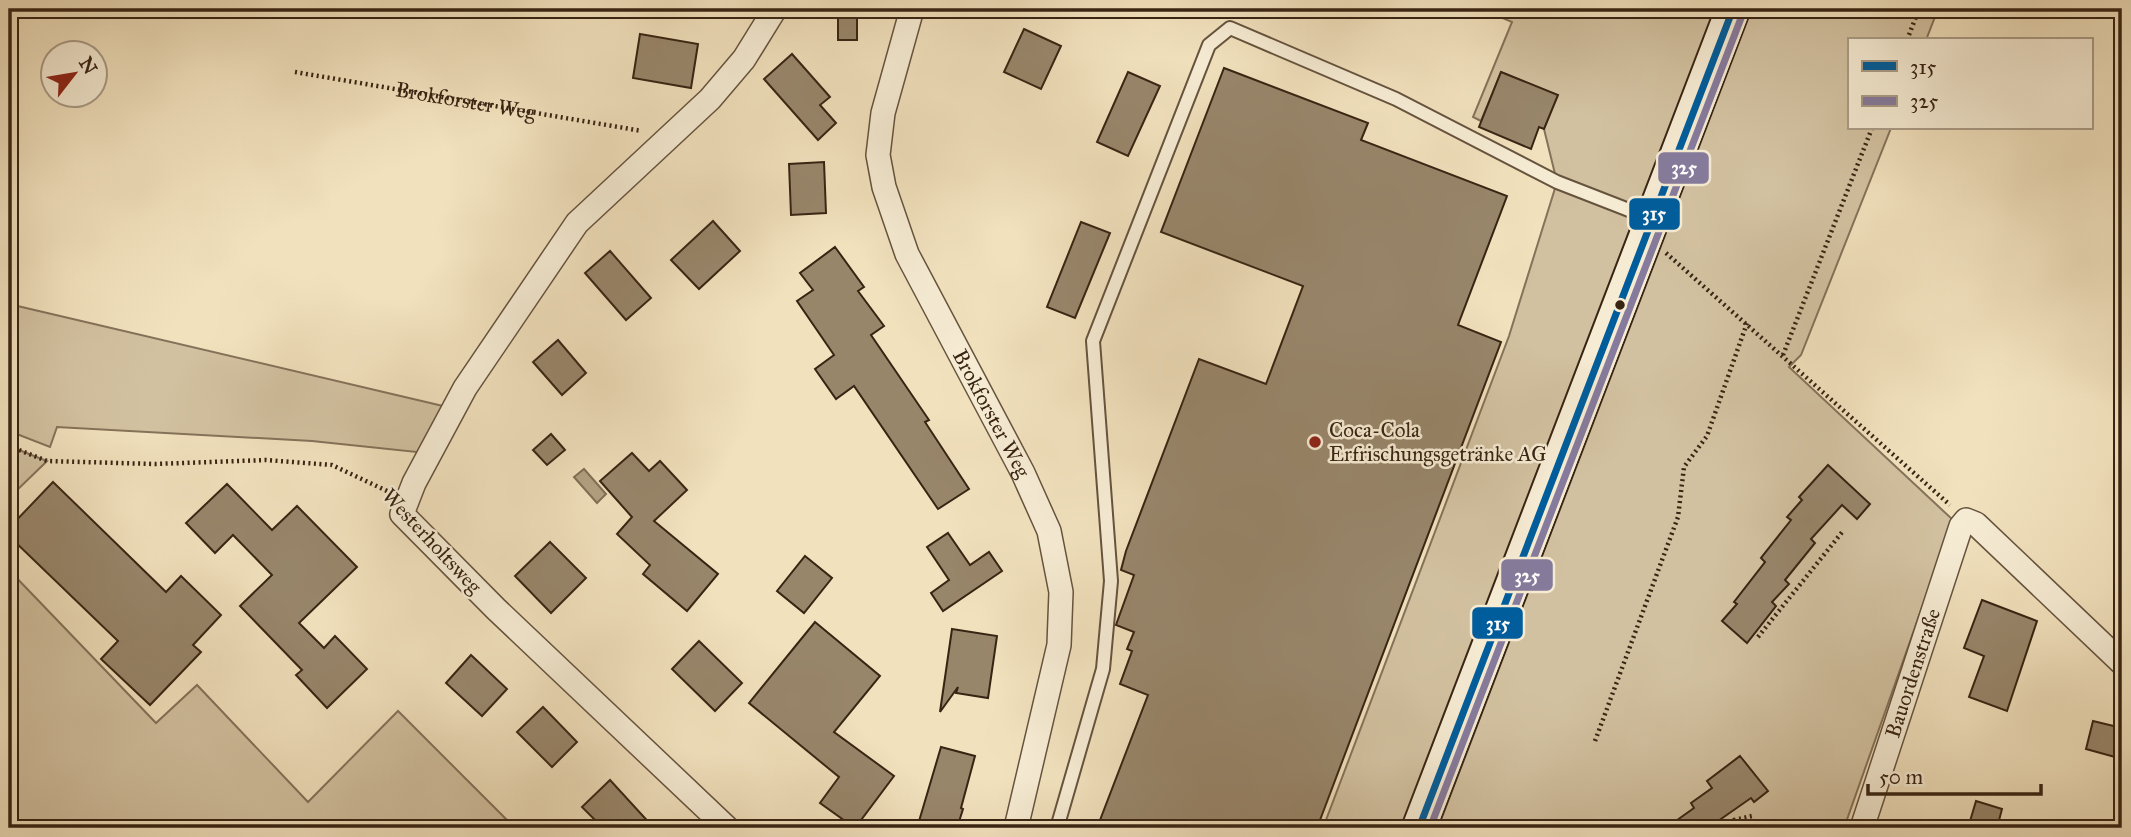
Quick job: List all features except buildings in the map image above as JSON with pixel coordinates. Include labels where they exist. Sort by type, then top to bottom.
[{"type":"street","points":[[402,514],[414,483],[465,388],[577,223],[710,99],[744,59],[775,9]]},
{"type":"street","name":"Brokforster Weg","points":[[912,9],[883,113],[878,155],[884,187],[907,254],[1023,473],[1049,531],[1061,592],[1059,645],[1016,828]]},
{"type":"street","points":[[1419,828],[1733,9]]},
{"type":"street","name":"Westerholtsweg","points":[[402,514],[496,609],[727,828]]},
{"type":"street","points":[[1966,520],[1976,524],[2122,663]]},
{"type":"street","name":"Bauordenstraße","points":[[1862,828],[1961,526],[1966,520]]},
{"type":"lane","points":[[1057,828],[1103,668],[1111,581],[1093,341],[1209,45],[1230,28],[1396,99],[1649,230]]},
{"type":"path","points":[[1908,38],[1919,9]]},
{"type":"path","name":"Brokforster Weg","points":[[295,72],[637,130]]},
{"type":"path","points":[[1783,355],[1871,130]]},
{"type":"path","points":[[1649,230],[1657,245],[1966,520]]},
{"type":"path","points":[[1595,741],[1678,517],[1684,467],[1707,436],[1747,323]]},
{"type":"path","name":"Westerholtsweg","points":[[9,446],[47,461],[155,464],[266,460],[332,465],[385,488],[402,514]]},
{"type":"path","points":[[1758,637],[1843,531]]},
{"type":"path","points":[[1726,828],[1734,820],[1752,816]]},
{"type":"shaded area","points":[[1482,9],[1938,9],[1927,38],[1848,38],[1848,130],[1890,130],[1801,355],[1789,367],[1953,520],[1844,828],[1323,828],[1509,336],[1557,182],[1544,129],[1557,95],[1501,72],[1481,121],[1473,117],[1512,22]]},
{"type":"shaded area","points":[[9,304],[443,406],[426,453],[312,441],[57,427],[50,447],[9,431]]},
{"type":"shaded area","points":[[9,446],[47,461],[9,498]]},
{"type":"shaded area","points":[[584,469],[606,494],[597,503],[574,477]]},
{"type":"shaded area","points":[[9,570],[156,723],[197,685],[308,802],[398,711],[515,828],[9,828]]},
{"type":"transit line","name":"315","points":[[1419,828],[1733,9]]},
{"type":"transit line","name":"325","points":[[1430,828],[1743,13]]},
{"type":"place","name":"Coca-Cola Erfrischungsgetränke AG","points":[[1315,442]]}]
